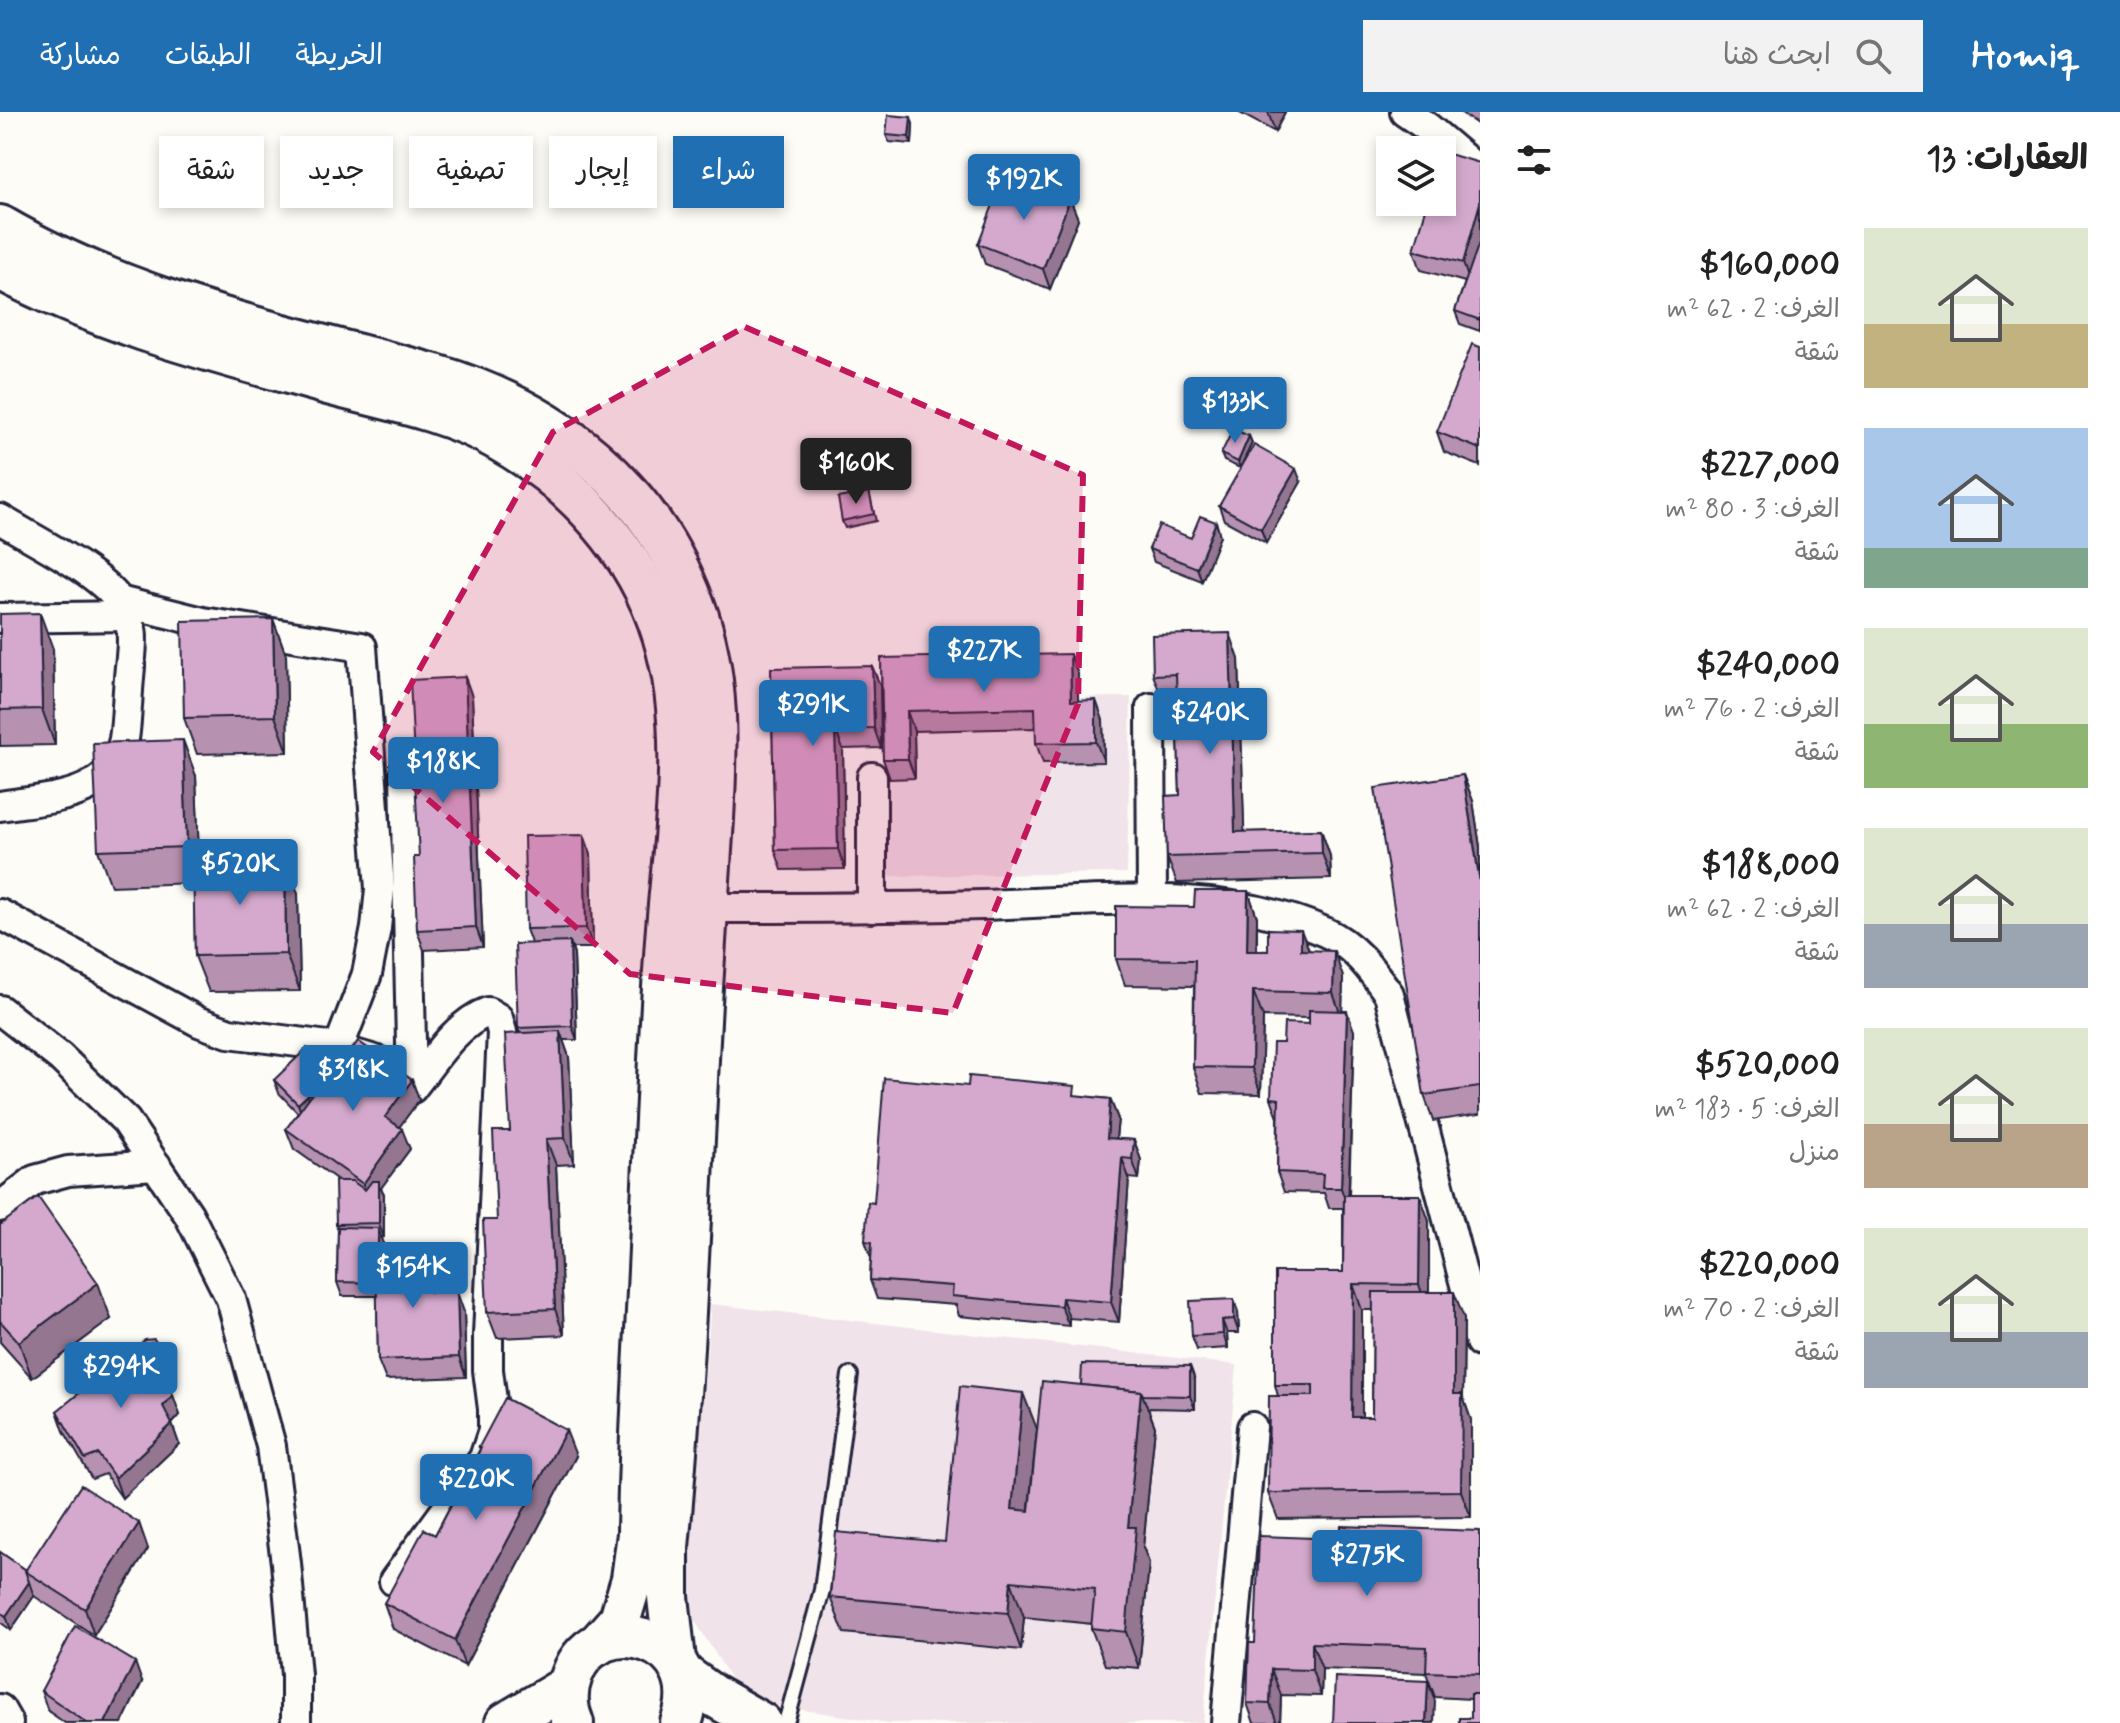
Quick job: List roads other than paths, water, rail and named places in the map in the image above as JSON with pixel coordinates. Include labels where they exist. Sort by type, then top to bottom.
[{"type":"main road","points":[[0,226],[49,254],[148,295],[474,387],[511,403],[547,423],[611,474],[638,504],[680,571],[706,643],[717,719],[668,1547],[668,1597],[679,1668],[688,1692],[681,1723]]},
{"type":"main road","points":[[0,269],[88,311],[142,331],[459,422],[524,454],[580,500],[604,527],[641,583],[662,633],[673,672],[679,712],[680,752],[665,957],[638,1534],[632,1579],[620,1619],[574,1670],[570,1704],[506,1723]]},
{"type":"main road","points":[[665,957],[704,958]]},
{"type":"main road","points":[[597,1645],[613,1638],[639,1638],[663,1648],[679,1668],[712,1695],[761,1723]]},
{"type":"street","points":[[1405,112],[1480,172]]},
{"type":"street","points":[[0,519],[90,574],[123,609],[133,628],[124,739],[117,761],[101,779],[78,793],[0,806]]},
{"type":"street","points":[[0,618],[123,609],[362,647],[380,889],[367,974],[338,1049]]},
{"type":"street","points":[[1151,708],[1152,900]]},
{"type":"street","points":[[405,773],[412,1088]]},
{"type":"street","points":[[872,777],[872,908]]},
{"type":"street","points":[[708,908],[872,908],[1152,900],[1224,904],[1287,919],[1327,933],[1364,958],[1389,994],[1480,1342]]},
{"type":"street","points":[[0,914],[199,1022],[229,1033],[338,1049],[378,1061],[412,1088]]},
{"type":"street","points":[[0,1010],[60,1057],[126,1121],[189,1215],[231,1299],[271,1446],[286,1563],[296,1675],[296,1723]]},
{"type":"street","points":[[394,1581],[484,1458],[493,1431],[488,1335],[502,1032],[498,1018],[488,1012],[474,1017],[445,1046],[412,1088]]},
{"type":"street","points":[[0,1207],[35,1180],[68,1171],[156,1165]]},
{"type":"street","points":[[1226,1723],[1252,1427]]},
{"type":"street","points":[[1241,1552],[1273,1552]]},
{"type":"street","points":[[0,1709],[8,1723]]},
{"type":"lane","points":[[786,1723],[822,1590],[850,1375]]}]
